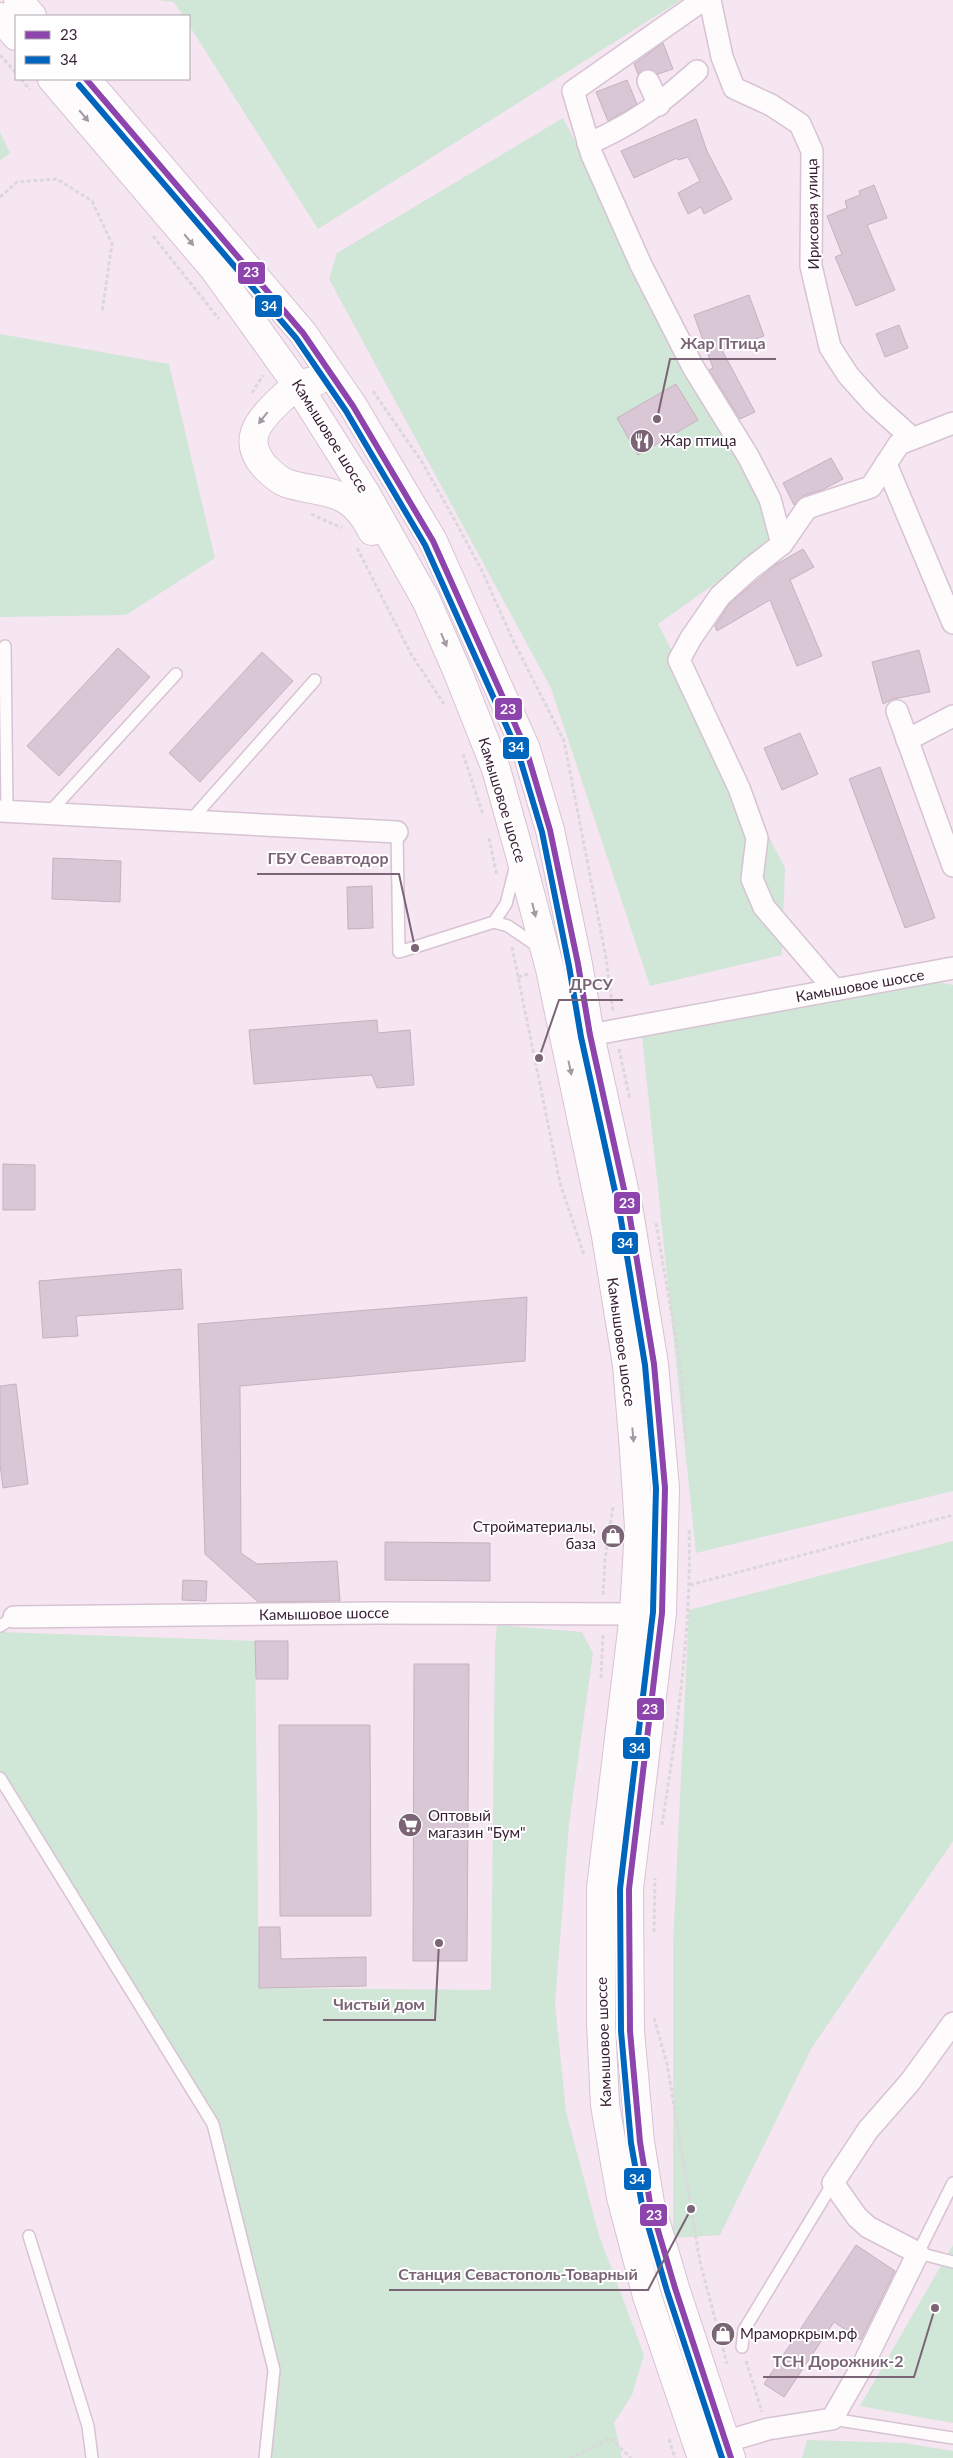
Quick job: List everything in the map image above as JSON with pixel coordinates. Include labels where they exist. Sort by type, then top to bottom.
[{"type":"main road","points":[[18,0],[31,15]]},
{"type":"main road","points":[[0,17],[15,35]]},
{"type":"main road","name":"Камышовое шоссе","points":[[53,80],[214,269],[298,386],[365,492],[426,600],[496,769],[519,851],[545,952],[606,1236],[627,1365],[639,1527],[634,1614],[601,1888],[601,2023],[605,2105],[621,2198],[647,2296],[702,2458]]},
{"type":"main road","name":"Камышовое шоссе","points":[[87,80],[303,333],[353,406],[395,474],[433,541],[526,750],[550,830],[578,964],[603,1032],[629,1212],[654,1364],[665,1488],[662,1613],[629,1889],[630,2030],[640,2142],[650,2203],[727,2450]]},
{"type":"main road","points":[[395,474],[371,450],[327,384],[319,380],[310,381],[298,386],[263,417],[256,428],[253,440],[255,451],[263,464],[285,482],[331,494],[354,506],[362,514],[396,570],[410,587],[426,600]]},
{"type":"street","points":[[703,0],[573,91],[588,144],[641,265],[693,367],[748,456],[770,499],[782,544]]},
{"type":"street","name":"Ирисовая улица","points":[[710,0],[722,57],[734,88],[771,106],[800,124],[812,151],[811,266],[830,347],[848,375],[873,403],[912,438]]},
{"type":"street","points":[[588,144],[624,128],[659,105],[697,72]]},
{"type":"street","points":[[648,81],[659,105]]},
{"type":"street","points":[[835,990],[764,907],[752,879],[757,838],[739,788],[679,660],[691,638],[720,596],[782,544],[807,508],[871,486],[899,444],[953,422]]},
{"type":"street","points":[[886,464],[953,623]]},
{"type":"street","points":[[896,711],[953,866]]},
{"type":"street","points":[[907,740],[953,716]]},
{"type":"street","points":[[4,811],[397,832]]},
{"type":"street","name":"Камышовое шоссе","points":[[603,1032],[953,968]]},
{"type":"street","name":"Камышовое шоссе","points":[[7,1622],[602,1612],[634,1614]]},
{"type":"street","points":[[727,2450],[768,2429],[832,2418],[864,2363],[918,2252],[868,2226],[857,2216],[833,2183],[868,2130],[910,2082],[953,2023]]},
{"type":"lane","points":[[4,811],[5,646]]},
{"type":"lane","points":[[48,814],[176,674]]},
{"type":"lane","points":[[191,820],[315,680]]},
{"type":"lane","points":[[397,832],[399,952],[494,922],[508,926],[545,952]]},
{"type":"lane","points":[[494,922],[506,904],[519,851]]},
{"type":"lane","points":[[927,974],[953,978]]},
{"type":"lane","points":[[0,1778],[213,2124],[274,2370],[265,2458]]},
{"type":"lane","points":[[742,2347],[744,2330],[833,2183]]},
{"type":"lane","points":[[953,2183],[918,2252],[953,2262]]},
{"type":"lane","points":[[29,2236],[88,2426],[92,2458]]},
{"type":"lane","points":[[832,2418],[953,2438]]},
{"type":"path","points":[[0,54],[15,72]]},
{"type":"path","points":[[0,197],[17,182],[57,179],[92,201],[112,244],[102,312]]},
{"type":"path","points":[[512,638],[564,741],[606,958],[603,1032]]},
{"type":"path","points":[[489,835],[493,863],[506,904]]},
{"type":"path","points":[[508,926],[560,1182],[584,1256]]},
{"type":"path","points":[[602,1612],[605,1559],[614,1502]]},
{"type":"path","points":[[690,1585],[953,1515]]},
{"type":"path","points":[[661,1832],[673,1750],[690,1585],[690,1545]]},
{"type":"path","points":[[654,1938],[655,1869]]},
{"type":"path","points":[[653,2016],[667,2064],[700,2262],[728,2370]]},
{"type":"path","points":[[742,2347],[752,2387],[768,2429]]},
{"type":"path","points":[[570,2458],[610,2438],[631,2458]]},
{"type":"green space","points":[[157,0],[681,0],[318,229],[190,27],[190,15],[182,15],[174,2]]},
{"type":"green space","points":[[563,118],[781,537],[658,624],[785,868],[782,955],[650,986],[551,688],[329,279],[337,253]]},
{"type":"green space","points":[[0,132],[10,153],[0,161]]},
{"type":"green space","points":[[0,334],[169,364],[215,558],[126,615],[0,617]]},
{"type":"green space","points":[[932,981],[953,985],[953,1491],[696,1553],[642,1036]]},
{"type":"green space","points":[[953,1541],[953,1841],[811,2049],[720,2235],[673,2238],[673,1945],[689,1610]]},
{"type":"green space","points":[[497,1625],[582,1632],[593,1653],[569,1824],[555,2004],[566,2112],[599,2235],[644,2355],[632,2395],[614,2423],[622,2458],[265,2458],[274,2370],[213,2124],[0,1778],[0,1632],[255,1641],[259,1988],[491,1990],[495,1645]]},
{"type":"green space","points":[[953,2245],[953,2423],[860,2406]]},
{"type":"green space","points":[[807,2440],[904,2443],[953,2451],[953,2458],[802,2458]]},
{"type":"building","points":[[663,43],[673,69],[658,74],[649,69],[638,74],[634,64]]},
{"type":"building","points":[[627,80],[637,104],[608,121],[596,92]]},
{"type":"building","points":[[696,119],[707,151],[732,199],[704,214],[701,207],[688,214],[678,193],[700,181],[688,157],[678,160],[677,158],[634,178],[621,151]]},
{"type":"building","points":[[874,185],[887,218],[867,225],[895,290],[856,306],[835,257],[842,254],[827,216],[847,208],[845,201],[860,195],[859,191]]},
{"type":"building","points":[[749,295],[764,336],[722,350],[755,412],[740,419],[709,370],[713,368],[694,315]]},
{"type":"building","points":[[899,325],[908,348],[885,357],[876,334]]},
{"type":"building","name":"Жар птица","points":[[676,384],[698,420],[638,455],[617,418]]},
{"type":"building","points":[[831,458],[843,479],[822,490],[803,496],[794,505],[783,483]]},
{"type":"building","points":[[803,549],[814,567],[790,580],[822,656],[797,666],[770,600],[717,631],[715,626],[729,604],[775,565]]},
{"type":"building","points":[[118,648],[150,677],[59,776],[27,746]]},
{"type":"building","points":[[919,650],[930,692],[893,699],[883,704],[872,662]]},
{"type":"building","points":[[262,652],[293,681],[200,782],[169,753]]},
{"type":"building","points":[[800,733],[818,774],[782,790],[764,748]]},
{"type":"building","points":[[880,767],[935,918],[905,928],[849,779]]},
{"type":"building","points":[[53,858],[121,861],[120,902],[52,899]]},
{"type":"building","points":[[372,886],[373,928],[348,929],[347,887]]},
{"type":"building","points":[[377,1020],[378,1033],[410,1030],[414,1085],[377,1088],[372,1075],[254,1084],[249,1030]]},
{"type":"building","points":[[3,1164],[35,1165],[35,1210],[3,1210]]},
{"type":"building","points":[[181,1269],[183,1309],[76,1316],[78,1336],[43,1338],[39,1281]]},
{"type":"building","points":[[527,1297],[525,1361],[240,1386],[241,1553],[257,1564],[337,1561],[340,1601],[258,1602],[205,1554],[198,1324]]},
{"type":"building","points":[[16,1384],[28,1484],[3,1488],[0,1464],[0,1386]]},
{"type":"building","points":[[385,1542],[490,1543],[490,1581],[385,1580]]},
{"type":"building","points":[[183,1580],[207,1581],[206,1601],[182,1600]]},
{"type":"building","points":[[255,1641],[288,1641],[288,1679],[256,1679]]},
{"type":"building","points":[[414,1664],[469,1664],[467,1961],[413,1961]]},
{"type":"building","points":[[279,1725],[370,1725],[371,1916],[280,1916]]},
{"type":"building","points":[[259,1927],[280,1927],[281,1959],[366,1957],[366,1986],[259,1988]]},
{"type":"building","points":[[856,2245],[895,2271],[861,2340],[834,2322],[784,2397],[764,2384]]},
{"type":"transit line","name":"23","points":[[87,80],[303,333],[353,406],[433,541],[526,749],[550,830],[578,964],[590,1035],[629,1212],[654,1364],[665,1488],[662,1613],[629,1889],[630,2031],[640,2142],[650,2203],[675,2288],[731,2458]]},
{"type":"transit line","name":"34","points":[[79,85],[296,338],[346,411],[425,545],[518,752],[542,832],[581,1037],[620,1214],[645,1365],[656,1488],[653,1612],[620,1889],[621,2031],[631,2143],[642,2205],[667,2291],[722,2458]]},
{"type":"place","name":"Жар Птица","points":[[657,419]]},
{"type":"place","name":"Жар птица","points":[[642,441]]},
{"type":"place","name":"ГБУ Севавтодор","points":[[415,948]]},
{"type":"place","name":"ДРСУ","points":[[539,1058]]},
{"type":"place","name":"Стройматериалы, база","points":[[613,1536]]},
{"type":"place","name":"Оптовый магазин \"Бум\"","points":[[410,1825]]},
{"type":"place","name":"Чистый дом","points":[[439,1943]]},
{"type":"place","name":"Станция Севастополь-Товарный","points":[[691,2209]]},
{"type":"place","name":"ТСН Дорожник-2","points":[[935,2308]]},
{"type":"place","name":"Мраморкрым.рф","points":[[723,2334]]}]
